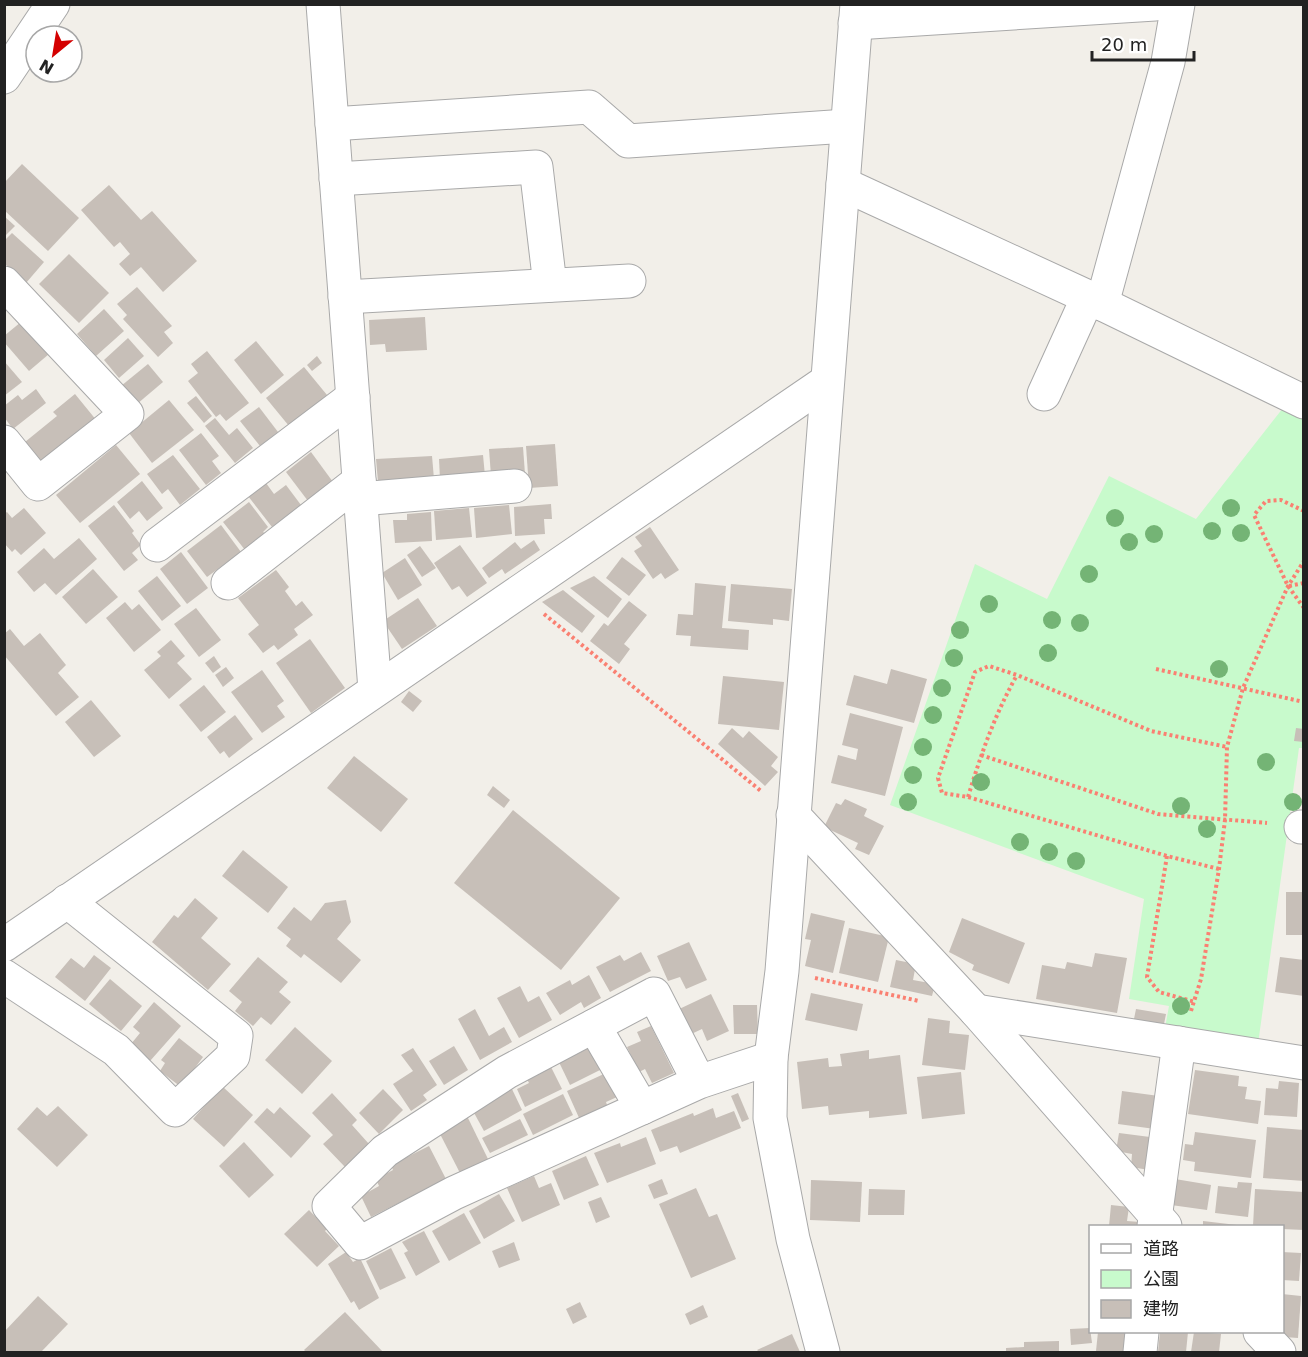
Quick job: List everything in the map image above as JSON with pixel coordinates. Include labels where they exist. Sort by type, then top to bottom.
[{"type":"street","points":[[4,77],[53,4]]},
{"type":"street","points":[[323,4],[375,690]]},
{"type":"street","points":[[823,1353],[793,1239],[771,1118],[771,1058],[782,971],[856,14],[1155,4]]},
{"type":"street","points":[[1044,394],[1095,301],[1168,62],[1178,4]]},
{"type":"street","points":[[332,123],[589,108],[628,141],[847,126]]},
{"type":"street","points":[[336,179],[536,167],[550,285]]},
{"type":"street","points":[[843,184],[1095,301],[1304,402]]},
{"type":"street","points":[[345,297],[629,281]]},
{"type":"street","points":[[4,283],[127,414],[38,484],[4,442]]},
{"type":"street","points":[[4,945],[827,381]]},
{"type":"street","points":[[157,545],[353,397]]},
{"type":"street","points":[[228,583],[360,490],[515,486]]},
{"type":"street","points":[[793,815],[976,1011],[1158,1223]]},
{"type":"street","points":[[4,976],[116,1050],[175,1110],[233,1056],[236,1036],[67,901]]},
{"type":"street","points":[[699,1082],[654,994],[507,1072],[385,1151],[329,1206],[360,1243],[454,1192],[699,1082],[771,1058]]},
{"type":"street","points":[[976,1011],[1304,1063]]},
{"type":"street","points":[[594,1026],[642,1108]]},
{"type":"street","points":[[1158,1223],[1179,1042]]},
{"type":"street","points":[[1140,1353],[1142,1333]]},
{"type":"street","points":[[1261,1333],[1279,1353]]},
{"type":"path","points":[[1304,511],[1281,500],[1266,501],[1254,515],[1288,586],[1304,609]]},
{"type":"path","points":[[1179,1042],[1195,1002],[1201,979],[1219,869],[1225,820],[1227,747],[1243,688],[1288,586],[1304,561]]},
{"type":"path","points":[[1288,586],[1304,583]]},
{"type":"path","points":[[518,593],[793,815]]},
{"type":"path","points":[[1219,869],[1167,856],[968,797],[942,793],[938,778],[975,672],[989,666],[1017,675],[1151,731],[1227,747]]},
{"type":"path","points":[[1156,669],[1304,702]]},
{"type":"path","points":[[968,797],[1000,706],[1017,675]]},
{"type":"path","points":[[981,755],[1158,814],[1302,827]]},
{"type":"path","points":[[1167,856],[1147,977],[1159,992],[1195,1002]]},
{"type":"path","points":[[782,971],[920,1001]]},
{"type":"green space","points":[[1283,408],[1303,419],[1303,748],[1299,748],[1258,1044],[1165,1028],[1169,1006],[1129,999],[1144,899],[890,805],[975,564],[1047,599],[1109,476],[1196,519]]},
{"type":"building","points":[[22,164],[79,218],[48,251],[4,210],[4,183]]},
{"type":"building","points":[[109,185],[141,220],[152,211],[197,261],[163,292],[141,267],[130,276],[119,264],[130,254],[120,242],[114,247],[81,210]]},
{"type":"building","points":[[4,216],[15,226],[4,237]]},
{"type":"building","points":[[12,233],[44,262],[26,283],[4,263],[4,241]]},
{"type":"building","points":[[69,254],[109,293],[79,323],[39,284]]},
{"type":"building","points":[[137,287],[172,326],[164,332],[173,343],[158,357],[123,319],[127,315],[117,304]]},
{"type":"building","points":[[104,309],[124,331],[96,356],[77,334]]},
{"type":"building","points":[[425,317],[427,350],[386,352],[385,344],[370,345],[369,320]]},
{"type":"building","points":[[21,322],[49,354],[29,371],[4,342],[4,336]]},
{"type":"building","points":[[128,338],[144,356],[119,378],[104,360]]},
{"type":"building","points":[[256,341],[284,375],[261,394],[234,360]]},
{"type":"building","points":[[207,351],[249,403],[226,421],[220,414],[216,417],[188,381],[198,373],[191,364]]},
{"type":"building","points":[[317,356],[322,363],[312,371],[307,365]]},
{"type":"building","points":[[4,361],[22,382],[4,396]]},
{"type":"building","points":[[148,364],[163,382],[137,404],[121,386]]},
{"type":"building","points":[[304,367],[327,395],[289,426],[266,398]]},
{"type":"building","points":[[36,389],[46,403],[13,429],[4,417],[4,406],[18,395],[22,400]]},
{"type":"building","points":[[75,394],[97,421],[43,465],[25,442],[57,416],[53,412]]},
{"type":"building","points":[[196,396],[212,416],[204,423],[187,403]]},
{"type":"building","points":[[169,400],[194,430],[152,463],[129,433]]},
{"type":"building","points":[[259,407],[278,432],[260,446],[240,421]]},
{"type":"building","points":[[215,418],[229,435],[237,428],[253,448],[235,463],[205,426]]},
{"type":"building","points":[[201,433],[219,456],[212,461],[221,473],[206,485],[179,450]]},
{"type":"building","points":[[555,444],[558,486],[529,488],[526,446]]},
{"type":"building","points":[[116,445],[140,474],[80,523],[56,495]]},
{"type":"building","points":[[523,447],[525,474],[491,476],[489,449]]},
{"type":"building","points":[[311,452],[333,482],[308,501],[286,472]]},
{"type":"building","points":[[173,455],[200,489],[180,505],[168,489],[162,494],[147,474]]},
{"type":"building","points":[[483,455],[485,476],[440,479],[439,459]]},
{"type":"building","points":[[432,456],[434,479],[378,482],[376,459]]},
{"type":"building","points":[[142,481],[163,508],[147,521],[139,511],[130,519],[117,502]]},
{"type":"building","points":[[266,483],[274,494],[286,485],[301,505],[272,527],[248,496]]},
{"type":"building","points":[[249,502],[268,527],[263,532],[266,534],[245,550],[223,522]]},
{"type":"building","points":[[551,504],[552,519],[544,519],[545,534],[515,536],[514,507]]},
{"type":"building","points":[[114,505],[134,531],[132,533],[141,545],[132,553],[138,560],[124,571],[88,526]]},
{"type":"building","points":[[509,505],[512,534],[476,538],[474,508]]},
{"type":"building","points":[[24,508],[46,533],[21,555],[15,549],[12,552],[4,543],[4,514],[7,512],[12,518]]},
{"type":"building","points":[[469,508],[472,537],[436,540],[434,511]]},
{"type":"building","points":[[431,512],[432,541],[395,543],[393,520],[407,520],[407,514]]},
{"type":"building","points":[[221,525],[241,552],[207,577],[187,551]]},
{"type":"building","points":[[650,527],[679,570],[665,579],[661,573],[653,579],[634,551],[642,546],[635,537]]},
{"type":"building","points":[[79,538],[97,559],[56,595],[45,583],[34,592],[17,572],[44,548],[54,559]]},
{"type":"building","points":[[534,540],[540,550],[505,574],[502,569],[489,578],[482,568],[515,542],[521,549]]},
{"type":"building","points":[[460,545],[487,583],[467,597],[459,586],[452,590],[434,563]]},
{"type":"building","points":[[420,546],[436,568],[422,577],[407,555]]},
{"type":"building","points":[[181,552],[208,588],[187,604],[160,569]]},
{"type":"building","points":[[622,557],[646,575],[629,596],[606,578]]},
{"type":"building","points":[[405,558],[422,585],[398,600],[382,573]]},
{"type":"building","points":[[93,569],[118,597],[86,624],[62,597]]},
{"type":"building","points":[[276,570],[289,587],[285,591],[296,606],[302,601],[313,615],[294,629],[298,635],[278,650],[274,645],[263,653],[248,634],[259,625],[238,598]]},
{"type":"building","points":[[157,576],[181,606],[162,621],[138,591]]},
{"type":"building","points":[[594,576],[622,599],[608,618],[570,588]]},
{"type":"building","points":[[695,583],[726,586],[722,628],[749,630],[748,650],[690,646],[691,636],[676,635],[678,614],[693,615]]},
{"type":"building","points":[[731,584],[792,589],[789,621],[773,619],[773,625],[728,621]]},
{"type":"building","points":[[563,590],[595,616],[582,633],[542,602]]},
{"type":"building","points":[[418,598],[437,626],[402,649],[383,621]]},
{"type":"building","points":[[629,601],[647,615],[624,644],[630,649],[619,664],[590,641],[604,623],[608,626]]},
{"type":"building","points":[[125,602],[132,610],[139,604],[161,630],[134,652],[106,618]]},
{"type":"building","points":[[196,608],[221,640],[199,657],[174,624]]},
{"type":"building","points":[[10,629],[24,646],[40,633],[66,665],[58,673],[79,697],[56,716],[4,655],[4,634]]},
{"type":"building","points":[[310,639],[345,688],[311,713],[276,663]]},
{"type":"building","points":[[171,640],[185,656],[177,663],[192,679],[169,699],[144,670],[161,656],[157,652]]},
{"type":"building","points":[[214,656],[221,667],[213,673],[205,663]]},
{"type":"building","points":[[226,667],[234,678],[223,687],[215,675]]},
{"type":"building","points":[[891,669],[927,679],[914,723],[846,705],[854,675],[887,684]]},
{"type":"building","points":[[262,670],[284,701],[277,706],[285,717],[262,733],[231,692]]},
{"type":"building","points":[[723,676],[784,682],[779,730],[718,724]]},
{"type":"building","points":[[204,685],[226,712],[201,732],[179,705]]},
{"type":"building","points":[[409,691],[422,701],[413,712],[401,702]]},
{"type":"building","points":[[91,700],[121,736],[94,757],[65,722]]},
{"type":"building","points":[[850,713],[903,727],[885,796],[831,783],[838,755],[856,760],[858,749],[842,745]]},
{"type":"building","points":[[235,715],[253,739],[229,758],[224,751],[220,754],[207,737]]},
{"type":"building","points":[[732,728],[743,738],[749,731],[778,757],[771,766],[778,772],[765,786],[718,744]]},
{"type":"building","points":[[1296,728],[1304,729],[1304,742],[1294,741]]},
{"type":"building","points":[[354,756],[408,799],[381,832],[327,788]]},
{"type":"building","points":[[493,786],[510,800],[504,808],[487,795]]},
{"type":"building","points":[[845,799],[867,809],[864,816],[884,826],[869,855],[855,849],[858,843],[824,827],[836,803],[841,805]]},
{"type":"building","points":[[513,810],[620,898],[561,970],[454,883]]},
{"type":"building","points":[[243,850],[288,887],[268,913],[222,876]]},
{"type":"building","points":[[1286,892],[1304,892],[1304,935],[1286,935]]},
{"type":"building","points":[[195,898],[218,918],[201,938],[231,964],[208,990],[152,942],[174,915],[178,918]]},
{"type":"building","points":[[346,900],[351,922],[337,939],[361,960],[341,983],[304,954],[301,958],[286,946],[291,939],[277,928],[294,907],[311,921],[325,903]]},
{"type":"building","points":[[811,913],[845,921],[833,973],[805,966],[811,940],[805,939]]},
{"type":"building","points":[[962,918],[1025,943],[1009,984],[972,970],[974,965],[949,952]]},
{"type":"building","points":[[849,928],[889,937],[878,982],[839,973]]},
{"type":"building","points":[[689,942],[707,980],[686,989],[680,977],[668,981],[657,956]]},
{"type":"building","points":[[641,952],[651,971],[610,992],[596,967],[620,955],[624,961]]},
{"type":"building","points":[[1095,953],[1127,958],[1117,1013],[1036,999],[1042,965],[1065,969],[1067,962],[1092,967]]},
{"type":"building","points":[[94,955],[111,968],[85,1001],[55,977],[71,958],[84,968]]},
{"type":"building","points":[[258,957],[288,982],[279,992],[291,1002],[271,1025],[261,1017],[253,1026],[235,1011],[242,1002],[229,991]]},
{"type":"building","points":[[1280,957],[1304,960],[1304,996],[1275,992]]},
{"type":"building","points":[[896,960],[916,964],[913,980],[935,984],[932,996],[890,987]]},
{"type":"building","points":[[589,975],[601,998],[584,1008],[581,1002],[560,1015],[546,993],[570,980],[572,985]]},
{"type":"building","points":[[110,979],[142,1006],[121,1031],[89,1004]]},
{"type":"building","points":[[520,986],[528,1002],[539,996],[552,1020],[519,1038],[497,998]]},
{"type":"building","points":[[811,993],[863,1004],[857,1031],[805,1020]]},
{"type":"building","points":[[711,994],[729,1031],[707,1041],[702,1029],[687,1036],[675,1011]]},
{"type":"building","points":[[154,1002],[181,1026],[150,1061],[131,1044],[140,1033],[133,1027]]},
{"type":"building","points":[[733,1005],[757,1005],[758,1034],[734,1034]]},
{"type":"building","points":[[475,1009],[489,1036],[504,1027],[512,1042],[480,1060],[458,1019]]},
{"type":"building","points":[[1136,1009],[1166,1014],[1164,1024],[1134,1019]]},
{"type":"building","points":[[928,1018],[950,1021],[949,1033],[969,1035],[965,1070],[922,1065]]},
{"type":"building","points":[[651,1026],[674,1073],[652,1083],[645,1069],[639,1072],[627,1047],[641,1041],[637,1032]]},
{"type":"building","points":[[295,1027],[332,1061],[302,1094],[265,1060]]},
{"type":"building","points":[[179,1038],[203,1057],[181,1087],[160,1071],[165,1063],[161,1060]]},
{"type":"building","points":[[587,1042],[600,1070],[570,1085],[558,1060]]},
{"type":"building","points":[[454,1046],[468,1070],[444,1085],[429,1061]]},
{"type":"building","points":[[413,1048],[437,1085],[423,1095],[427,1100],[411,1111],[393,1084],[413,1071],[401,1055]]},
{"type":"building","points":[[869,1050],[869,1059],[900,1055],[907,1114],[869,1118],[869,1111],[829,1115],[828,1106],[802,1109],[797,1062],[828,1058],[829,1067],[842,1066],[840,1054]]},
{"type":"building","points":[[551,1067],[562,1089],[525,1107],[517,1089],[529,1083],[527,1079]]},
{"type":"building","points":[[1195,1070],[1239,1076],[1238,1086],[1247,1087],[1245,1099],[1261,1101],[1258,1124],[1188,1114]]},
{"type":"building","points":[[961,1072],[965,1114],[922,1119],[917,1077]]},
{"type":"building","points":[[606,1073],[617,1097],[606,1102],[608,1108],[580,1120],[567,1091]]},
{"type":"building","points":[[1279,1081],[1299,1083],[1297,1117],[1264,1115],[1266,1088],[1278,1089]]},
{"type":"building","points":[[222,1086],[253,1115],[224,1147],[193,1119]]},
{"type":"building","points":[[511,1087],[522,1110],[484,1131],[473,1111]]},
{"type":"building","points":[[383,1089],[403,1110],[379,1134],[359,1113]]},
{"type":"building","points":[[1122,1091],[1159,1096],[1155,1129],[1118,1124]]},
{"type":"building","points":[[332,1093],[357,1120],[352,1125],[369,1144],[345,1167],[323,1144],[333,1135],[312,1113]]},
{"type":"building","points":[[738,1093],[749,1119],[742,1122],[731,1096]]},
{"type":"building","points":[[563,1094],[573,1115],[533,1135],[523,1114]]},
{"type":"building","points":[[58,1106],[88,1135],[57,1167],[17,1129],[37,1107],[47,1116]]},
{"type":"building","points":[[280,1107],[311,1136],[291,1158],[254,1122],[267,1108],[274,1114]]},
{"type":"building","points":[[713,1108],[716,1118],[734,1111],[741,1128],[680,1153],[677,1146],[660,1152],[651,1130],[693,1113],[694,1116]]},
{"type":"building","points":[[467,1116],[488,1159],[460,1173],[438,1130]]},
{"type":"building","points":[[520,1119],[528,1135],[490,1153],[482,1138]]},
{"type":"building","points":[[1267,1127],[1304,1130],[1304,1181],[1263,1178]]},
{"type":"building","points":[[1195,1132],[1256,1140],[1251,1178],[1194,1171],[1195,1162],[1183,1160],[1185,1144],[1193,1145]]},
{"type":"building","points":[[1119,1133],[1150,1137],[1148,1150],[1152,1150],[1149,1170],[1131,1167],[1132,1154],[1116,1151]]},
{"type":"building","points":[[646,1137],[656,1164],[607,1183],[594,1153],[620,1143],[621,1147]]},
{"type":"building","points":[[244,1142],[274,1175],[249,1198],[219,1166]]},
{"type":"building","points":[[429,1146],[446,1179],[371,1217],[361,1196],[379,1186],[376,1179],[393,1170],[391,1165]]},
{"type":"building","points":[[586,1156],[599,1185],[564,1200],[552,1171]]},
{"type":"building","points":[[534,1176],[539,1188],[551,1183],[560,1205],[522,1222],[507,1188]]},
{"type":"building","points":[[662,1179],[668,1194],[654,1199],[648,1185]]},
{"type":"building","points":[[1175,1179],[1211,1185],[1207,1210],[1171,1205]]},
{"type":"building","points":[[811,1180],[862,1182],[860,1222],[810,1220]]},
{"type":"building","points":[[1238,1182],[1252,1183],[1248,1217],[1215,1213],[1218,1186],[1237,1188]]},
{"type":"building","points":[[696,1188],[709,1217],[717,1214],[736,1259],[691,1278],[659,1204]]},
{"type":"building","points":[[869,1189],[905,1190],[904,1215],[868,1215]]},
{"type":"building","points":[[1255,1189],[1304,1192],[1304,1230],[1284,1229],[1284,1225],[1253,1225]]},
{"type":"building","points":[[499,1194],[515,1221],[484,1239],[469,1211]]},
{"type":"building","points":[[601,1197],[610,1217],[596,1223],[588,1202]]},
{"type":"building","points":[[1111,1205],[1129,1207],[1127,1221],[1140,1222],[1139,1225],[1109,1225]]},
{"type":"building","points":[[309,1210],[339,1246],[317,1267],[284,1234]]},
{"type":"building","points":[[464,1213],[481,1243],[449,1261],[432,1231]]},
{"type":"building","points":[[1203,1221],[1237,1225],[1203,1225]]},
{"type":"building","points":[[424,1231],[440,1262],[416,1276],[404,1253],[408,1251],[402,1242]]},
{"type":"building","points":[[514,1242],[520,1260],[499,1268],[492,1251]]},
{"type":"building","points":[[391,1248],[406,1278],[380,1290],[366,1261]]},
{"type":"building","points":[[346,1252],[353,1262],[360,1258],[379,1298],[359,1310],[354,1301],[351,1303],[328,1264]]},
{"type":"building","points":[[1284,1252],[1301,1253],[1299,1281],[1284,1280]]},
{"type":"building","points":[[1284,1294],[1301,1296],[1298,1338],[1284,1337]]},
{"type":"building","points":[[38,1296],[68,1324],[41,1352],[4,1352],[4,1332]]},
{"type":"building","points":[[580,1302],[587,1317],[573,1324],[566,1309]]},
{"type":"building","points":[[703,1305],[708,1317],[690,1325],[685,1314]]},
{"type":"building","points":[[345,1312],[383,1352],[306,1352],[304,1350]]},
{"type":"building","points":[[1089,1328],[1092,1343],[1071,1345],[1070,1329]]},
{"type":"building","points":[[1098,1333],[1130,1333],[1128,1352],[1096,1351]]},
{"type":"building","points":[[1160,1333],[1188,1333],[1186,1352],[1158,1352]]},
{"type":"building","points":[[1194,1333],[1221,1334],[1219,1352],[1191,1352]]},
{"type":"building","points":[[792,1334],[800,1352],[759,1352],[757,1350]]},
{"type":"building","points":[[1059,1341],[1059,1352],[1006,1352],[1006,1348],[1024,1347],[1024,1342]]}]
